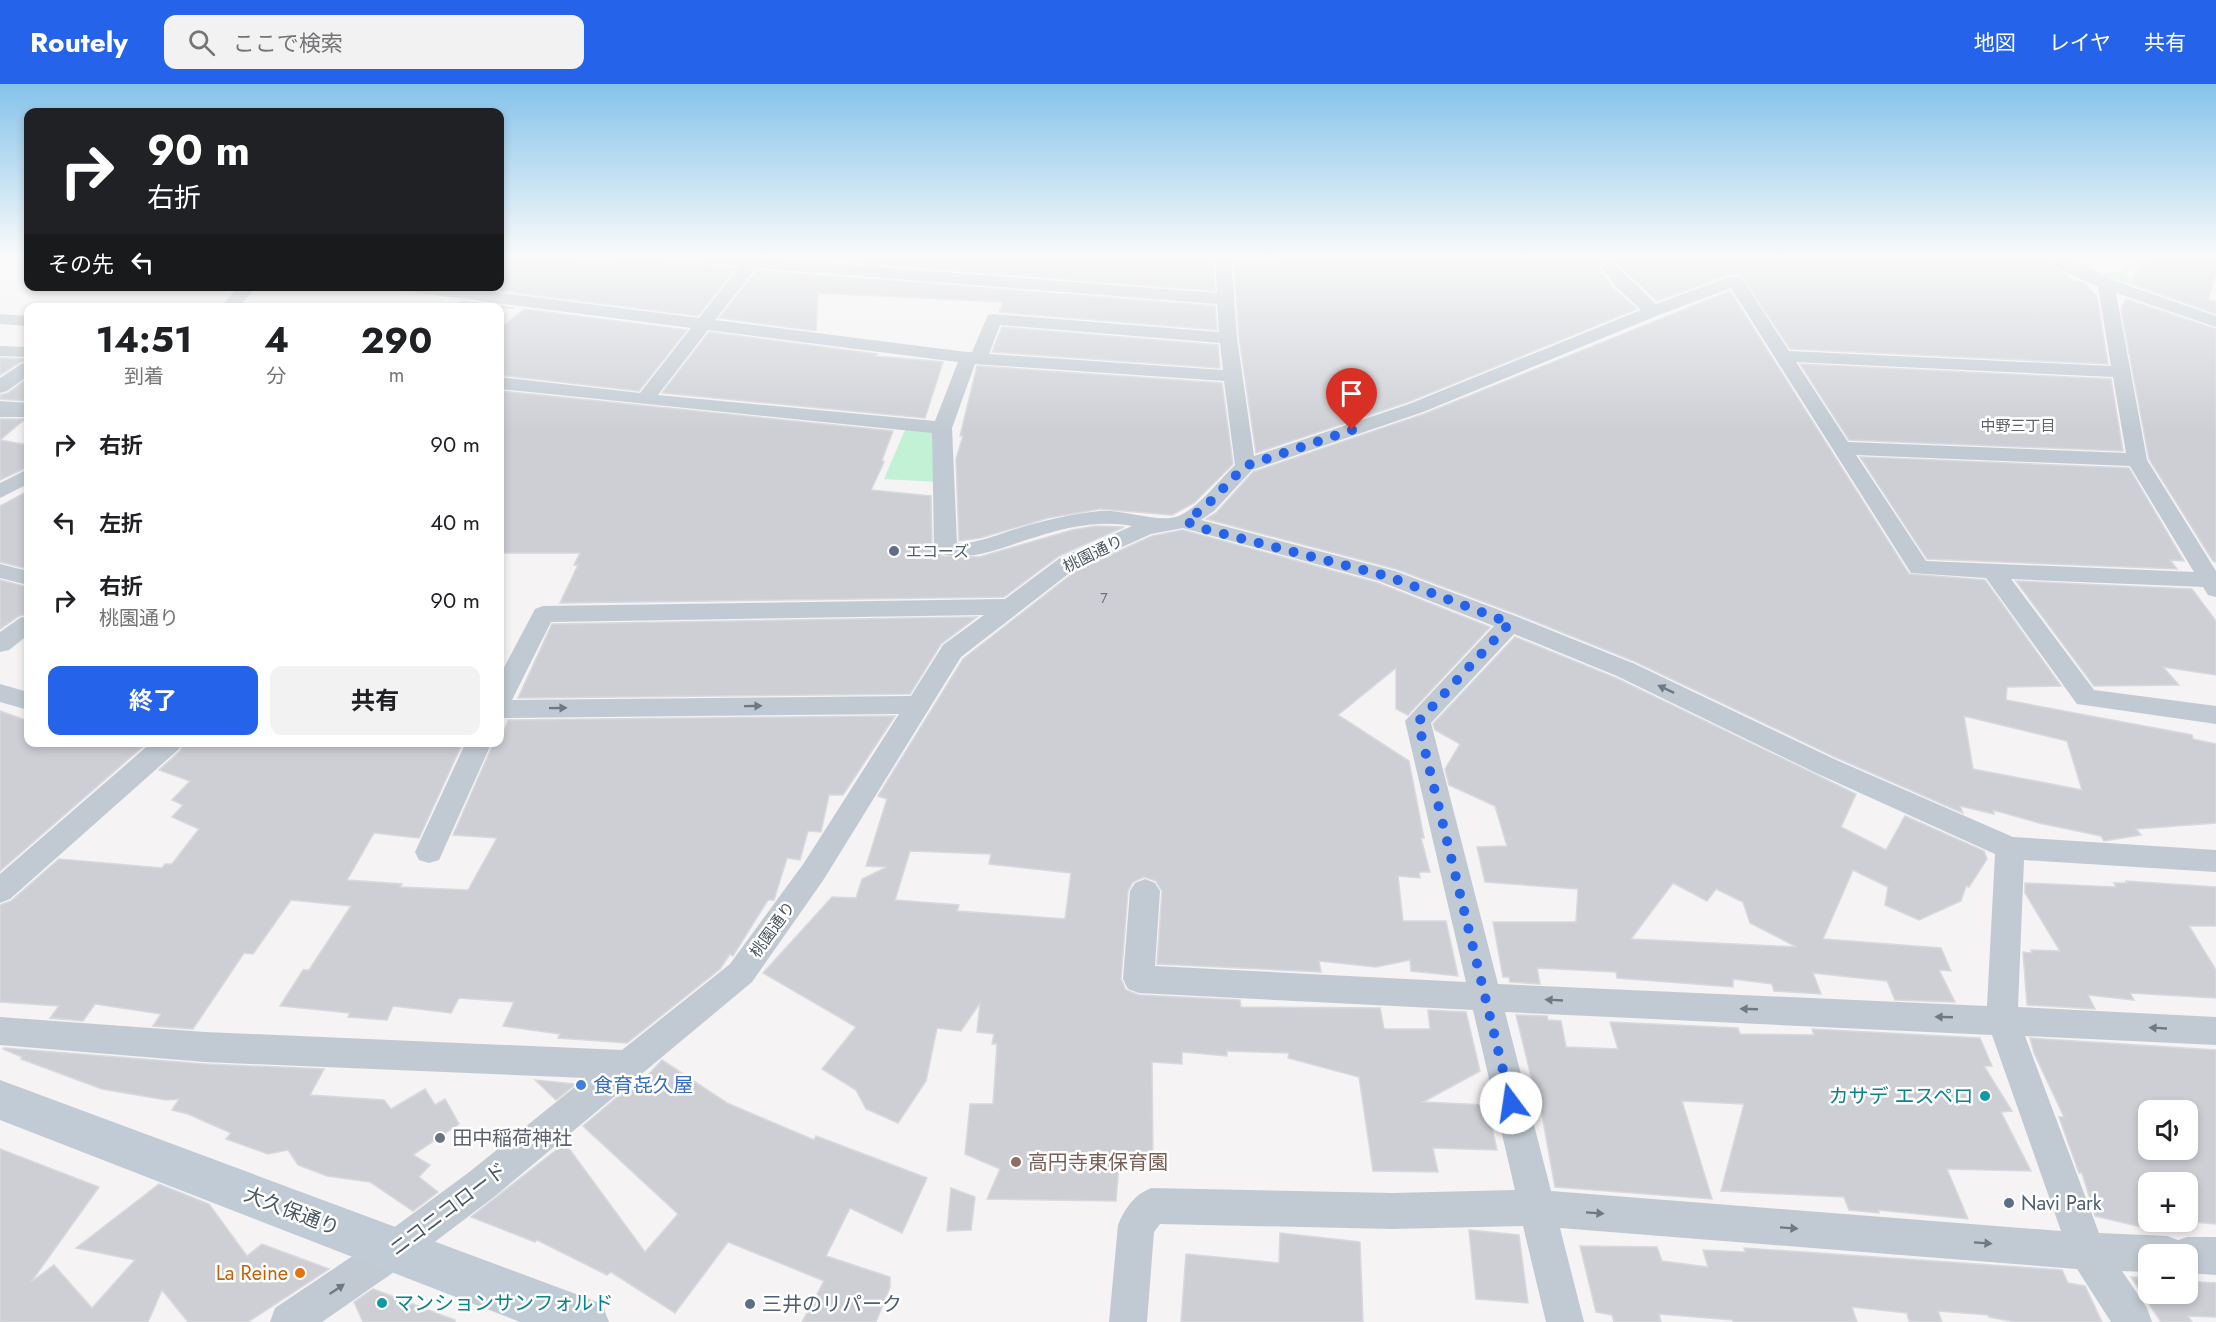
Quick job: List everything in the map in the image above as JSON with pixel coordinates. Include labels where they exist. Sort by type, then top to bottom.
[{"type":"main road","name":"大久保通り","points":[[0,1100],[584,1322]]},
{"type":"street","points":[[652,314],[705,324],[973,358],[1232,376]]},
{"type":"street","points":[[645,399],[713,314]]},
{"type":"street","points":[[1226,314],[1232,376],[1245,466]]},
{"type":"street","name":"桃園通り","points":[[628,1065],[741,973],[814,871],[916,705],[952,651],[1068,563],[1145,528],[1186,521],[1206,506],[1245,466],[1416,408],[1646,314]]},
{"type":"street","name":"桃園通り","points":[[1755,314],[1783,356]]},
{"type":"street","points":[[2111,314],[2137,460],[2213,585]]},
{"type":"street","points":[[2198,314],[2216,322]]},
{"type":"street","points":[[0,319],[24,321]]},
{"type":"street","points":[[1154,526],[1144,520],[1100,517],[1015,536],[975,551],[950,549],[945,544],[942,428],[973,358],[994,319],[1228,338]]},
{"type":"street","points":[[0,351],[24,352]]},
{"type":"street","points":[[1783,356],[2120,372]]},
{"type":"street","points":[[1783,356],[1919,568],[2213,585]]},
{"type":"street","points":[[0,387],[24,371]]},
{"type":"street","points":[[504,383],[942,428]]},
{"type":"street","points":[[0,409],[24,410]]},
{"type":"street","points":[[1842,448],[2137,460]]},
{"type":"street","points":[[0,492],[24,477]]},
{"type":"street","points":[[1186,521],[1197,527],[1387,576],[1510,623],[1626,670],[1825,766],[2010,848],[2216,861]]},
{"type":"street","points":[[0,571],[24,577]]},
{"type":"street","points":[[1993,571],[2086,698],[2216,715]]},
{"type":"street","points":[[504,691],[543,614],[1009,607]]},
{"type":"street","points":[[1510,623],[1418,722],[1565,1322]]},
{"type":"street","points":[[0,644],[24,627]]},
{"type":"street","points":[[0,693],[24,700]]},
{"type":"street","points":[[504,709],[916,705]]},
{"type":"street","points":[[0,891],[164,747]]},
{"type":"street","points":[[429,852],[477,747]]},
{"type":"street","points":[[2010,848],[2002,1019],[2087,1251],[2133,1322]]},
{"type":"street","points":[[1144,891],[1139,979],[2216,1031]]},
{"type":"street","points":[[0,1031],[205,1047],[628,1065]]},
{"type":"street","name":"ニコニコロード","points":[[289,1322],[394,1250],[481,1185],[628,1065]]},
{"type":"street","points":[[1128,1322],[1136,1226],[1151,1206],[1392,1211],[1536,1208],[2087,1251],[2138,1253]]},
{"type":"street","points":[[2198,1255],[2216,1256]]},
{"type":"green space","points":[[905,430],[932,432],[938,482],[884,479]]},
{"type":"building","points":[[518,314],[561,314],[687,330],[639,391],[504,375],[504,326]]},
{"type":"building","points":[[722,314],[817,314],[816,331],[719,318]]},
{"type":"building","points":[[1020,314],[1216,314],[1217,330]]},
{"type":"building","points":[[1237,314],[1625,314],[1408,402],[1256,453]]},
{"type":"building","points":[[1673,314],[1744,314],[1909,574],[1985,580],[2061,686],[2007,687],[2006,700],[2192,735],[2193,739],[2216,744],[2216,823],[2136,829],[2141,835],[2104,841],[2101,836],[2039,823],[1993,810],[1994,814],[1960,806],[1963,813],[1835,757],[1636,662],[1519,615],[1396,569],[1206,519],[1216,513],[1253,472],[1424,414]],"holes":[[[1964,716],[2067,741],[2082,790],[1973,769]]]},
{"type":"building","points":[[1767,314],[2100,314],[2108,364],[1790,349]]},
{"type":"building","points":[[2122,314],[2170,314],[2216,329],[2216,562],[2213,561],[2149,459]]},
{"type":"building","points":[[1002,327],[1218,345],[1220,368],[992,352]]},
{"type":"building","points":[[709,332],[877,354],[875,356],[943,362],[925,418],[662,393]]},
{"type":"building","points":[[0,358],[24,359],[24,361],[0,375]]},
{"type":"building","points":[[1800,364],[2111,379],[2123,451],[1849,440]]},
{"type":"building","points":[[977,366],[1222,383],[1233,464],[1194,503],[1172,515],[1100,509],[1048,518],[980,538],[959,541],[956,459]]},
{"type":"building","points":[[24,381],[24,401],[0,399],[0,395],[8,393]]},
{"type":"building","points":[[504,391],[893,431],[882,460],[884,462],[871,490],[931,496],[932,544],[942,556],[979,557],[1072,530],[1096,526],[1124,527],[1059,556],[1004,597],[560,603],[578,565],[574,565],[580,553],[504,553]]},
{"type":"building","points":[[0,419],[24,419],[24,420],[0,440]]},
{"type":"building","points":[[0,440],[24,444],[24,469],[0,480]]},
{"type":"building","points":[[1860,457],[2129,468],[2184,561],[2170,560],[2177,569],[1927,559]]},
{"type":"building","points":[[24,493],[24,568],[0,562],[0,506]]},
{"type":"building","points":[[1183,530],[1378,583],[1490,627],[1408,715],[1396,709],[1396,668],[1338,715],[1409,761],[1424,838],[1421,838],[1430,872],[1419,872],[1420,878],[1398,876],[1403,921],[1446,921],[1458,976],[1411,971],[1410,960],[1376,967],[1319,961],[1321,972],[1157,964],[1162,891],[1156,881],[1144,877],[1133,882],[1128,891],[1121,979],[1126,990],[1139,995],[1240,1000],[1241,1007],[1380,1008],[1384,1029],[1430,1029],[1428,1010],[1466,1012],[1480,1071],[1423,1102],[1487,1105],[1497,1150],[1433,1148],[1438,1172],[1373,1171],[1359,1077],[1288,1058],[1289,1053],[1227,1051],[1227,1056],[1182,1052],[1182,1064],[1152,1062],[1153,1165],[1119,1165],[1116,1201],[987,1199],[1000,1169],[965,1154],[970,1104],[993,1104],[997,1044],[992,1044],[994,1034],[977,1032],[980,1003],[961,1031],[937,1028],[926,1081],[898,1123],[866,1109],[856,1090],[822,1069],[856,1027],[763,973],[832,897],[856,898],[862,879],[887,867],[866,866],[887,799],[878,796],[963,659],[1077,570],[1152,536]],"holes":[[[910,851],[991,854],[989,864],[1071,873],[1065,919],[957,911],[959,905],[895,900]]]},
{"type":"building","points":[[0,580],[24,586],[24,615],[0,629]]},
{"type":"building","points":[[2016,581],[2192,589],[2216,621],[2216,675],[2163,667],[2179,685],[2094,686]]},
{"type":"building","points":[[977,617],[941,644],[910,694],[518,698],[552,624]]},
{"type":"building","points":[[1515,637],[1616,678],[1856,794],[1841,827],[1886,850],[1905,816],[1984,851],[1987,859],[1969,887],[1966,886],[1961,901],[1919,920],[1885,905],[1888,887],[1853,870],[1823,939],[1941,948],[1951,971],[1939,970],[1955,1002],[1895,1000],[1887,981],[1813,973],[1821,994],[1774,991],[1772,984],[1733,979],[1733,987],[1617,978],[1616,972],[1537,968],[1540,984],[1510,982],[1509,977],[1503,977],[1493,922],[1576,922],[1578,889],[1485,882],[1477,847],[1507,846],[1495,806],[1449,785],[1445,769],[1460,744],[1435,730],[1433,724]],"holes":[[[1673,883],[1707,901],[1716,889],[1743,902],[1750,923],[1797,947],[1631,939]]]},
{"type":"building","points":[[0,711],[24,720],[24,747],[142,747],[0,871]]},
{"type":"building","points":[[895,716],[843,795],[829,795],[821,832],[808,831],[800,860],[787,858],[774,900],[768,900],[733,956],[730,954],[720,969],[627,1043],[558,1038],[560,1034],[503,1026],[514,1002],[459,998],[451,1013],[393,1006],[387,1020],[348,1017],[350,1013],[280,1006],[303,970],[309,970],[351,906],[291,900],[253,954],[244,953],[193,1029],[153,1026],[161,1014],[95,1004],[83,1021],[50,1018],[59,1006],[0,1002],[0,905],[11,901],[59,859],[162,868],[165,864],[172,864],[199,829],[172,817],[183,805],[172,800],[190,781],[159,770],[182,747],[461,747],[419,838],[374,833],[347,880],[402,884],[400,887],[468,890],[497,838],[453,835],[492,747],[504,747],[504,731],[508,720]]},
{"type":"building","points":[[2126,881],[2216,887],[2216,926],[2189,926],[2216,970],[2216,998],[2130,993],[2134,1000],[2088,995],[2095,1009],[2027,1005],[2023,952],[2060,951],[2025,893],[2025,883],[2116,887],[2114,883],[2127,883]]},
{"type":"building","points":[[1516,1015],[1547,1016],[1548,1020],[1561,1021],[1566,1047],[1618,1049],[1610,1022],[1738,1028],[1740,1034],[1814,1035],[1812,1029],[1980,1038],[1992,1066],[1984,1066],[2012,1111],[2001,1112],[2031,1171],[1947,1169],[1968,1219],[1878,1210],[1879,1213],[1849,1210],[1844,1197],[1721,1191],[1744,1104],[1682,1101],[1712,1199],[1555,1187],[1538,1093],[1535,1093]]},
{"type":"building","points":[[2030,1038],[2216,1050],[2216,1224],[2198,1222],[2198,1172],[2138,1172],[2138,1226],[2095,1216],[2082,1173],[2079,1173],[2059,1117],[2064,1117],[2034,1053]]},
{"type":"building","points":[[4,1048],[205,1064],[324,1069],[310,1095],[384,1100],[391,1109],[425,1089],[435,1105],[445,1099],[459,1124],[413,1155],[430,1165],[419,1177],[438,1192],[413,1211],[370,1182],[327,1176],[298,1165],[288,1150],[268,1154],[226,1139],[231,1133],[188,1114],[172,1110],[179,1099],[166,1100],[102,1089],[21,1059],[22,1057]]},
{"type":"building","points":[[662,1060],[727,1103],[814,1140],[816,1136],[927,1178],[902,1233],[850,1208],[826,1256],[890,1277],[890,1287],[876,1322],[802,1322],[824,1281],[728,1242],[675,1313],[611,1272],[607,1275],[537,1240],[535,1242],[471,1217],[565,1143],[645,1252],[678,1214],[583,1126],[629,1087],[636,1088]]},
{"type":"building","points":[[535,1080],[576,1084],[556,1100]]},
{"type":"building","points":[[0,1149],[99,1187],[31,1282],[54,1265],[92,1308],[135,1260],[76,1248],[159,1184],[209,1204],[247,1256],[262,1244],[329,1269],[248,1322],[188,1322],[162,1290],[148,1322],[0,1322]]},
{"type":"building","points":[[951,1188],[975,1197],[971,1230],[947,1231]]},
{"type":"building","points":[[1469,1230],[1519,1235],[1528,1303],[1476,1299]]},
{"type":"building","points":[[1280,1233],[1360,1242],[1363,1322],[1181,1322],[1186,1254],[1279,1263]]},
{"type":"building","points":[[1580,1246],[1657,1247],[1662,1261],[1708,1267],[1703,1250],[1745,1252],[1744,1248],[2062,1270],[2068,1283],[2085,1286],[2102,1322],[2015,1322],[1988,1315],[1938,1311],[1942,1322],[1920,1322],[1909,1321],[1907,1313],[1852,1307],[1857,1322],[1733,1322],[1733,1320],[1659,1314],[1661,1322],[1614,1322],[1612,1315],[1596,1312]]},
{"type":"building","points":[[2131,1277],[2138,1277],[2138,1288]]},
{"type":"building","points":[[2198,1282],[2216,1283],[2216,1317],[2188,1316],[2192,1322],[2161,1322],[2149,1304],[2198,1304]]},
{"type":"building","name":"マンションサンフォルド","points":[[373,1289],[455,1320],[455,1322],[363,1322],[354,1302]]},
{"type":"place","name":"エコーズ","points":[[894,551]]},
{"type":"place","name":"食育㐂久屋","points":[[581,1085]]},
{"type":"place","name":"カサデ エスペロ","points":[[1985,1096]]},
{"type":"place","name":"田中稲荷神社","points":[[440,1138]]},
{"type":"place","name":"高円寺東保育園","points":[[1016,1162]]},
{"type":"place","name":"Navi Park","points":[[2009,1203]]},
{"type":"place","name":"La Reine","points":[[300,1273]]},
{"type":"place","name":"マンションサンフォルド","points":[[382,1303]]},
{"type":"place","name":"三井のリパーク","points":[[750,1304]]},
{"type":"district","name":"中野三丁目","points":[[2018,426]]},
{"type":"route","points":[[1352,430],[1245,466],[1206,506],[1186,521],[1197,527],[1387,576],[1510,623],[1418,722],[1511,1103]]}]
